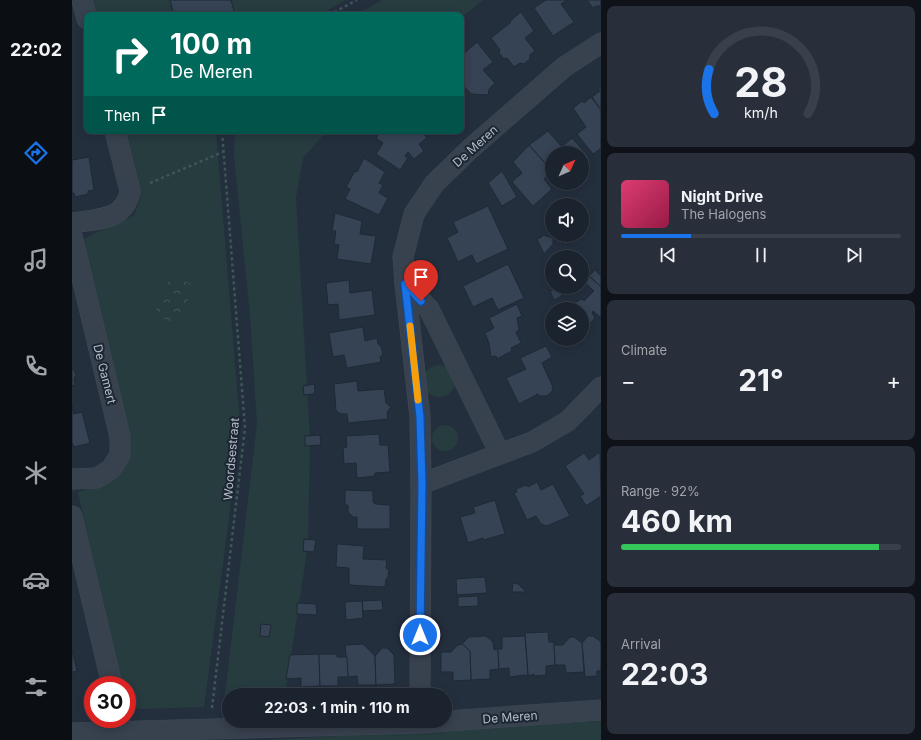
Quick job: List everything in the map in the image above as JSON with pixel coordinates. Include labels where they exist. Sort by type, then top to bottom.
[{"type":"street","points":[[82,0],[85,12]]},
{"type":"street","name":"De Meren","points":[[420,688],[422,484],[420,417],[403,257],[414,214],[434,184],[470,148],[564,67],[601,43]]},
{"type":"street","points":[[72,223],[112,217],[122,209],[128,199],[130,191],[116,134]]},
{"type":"street","name":"De Gamert","points":[[72,236],[120,437],[120,454],[111,469],[97,478],[72,479]]},
{"type":"street","points":[[405,284],[429,309],[500,454]]},
{"type":"street","points":[[422,484],[532,442],[568,421],[601,387]]},
{"type":"street","points":[[72,516],[110,676]]},
{"type":"street","name":"De Meren","points":[[452,720],[601,710]]},
{"type":"street","name":"De Meren","points":[[136,726],[209,729],[239,728]]},
{"type":"street","points":[[72,733],[103,728]]},
{"type":"path","points":[[335,12],[357,0]]},
{"type":"path","name":"Woordsestraat","points":[[209,729],[245,428],[222,134]]},
{"type":"path","points":[[130,191],[223,152]]},
{"type":"green space","points":[[92,0],[345,0],[324,12],[95,12]]},
{"type":"green space","points":[[382,0],[483,0],[464,16],[464,12],[360,12]]},
{"type":"green space","points":[[125,134],[216,134],[240,424],[204,707],[136,708],[136,676],[119,676],[78,492],[101,485],[122,470],[130,448],[124,409],[84,263],[84,239],[117,222],[134,216],[140,199]]},
{"type":"green space","points":[[235,134],[324,134],[303,158],[296,198],[310,438],[308,545],[286,688],[226,688],[257,424],[250,315],[234,155]]},
{"type":"green space","points":[[171,275],[194,285],[178,325],[154,315]]},
{"type":"green space","points":[[439,365],[445,366],[452,372],[455,381],[454,387],[448,394],[439,397],[433,396],[426,390],[423,381],[424,375],[430,368]]},
{"type":"green space","points":[[445,425],[454,429],[458,438],[454,447],[445,451],[436,447],[432,438],[436,429]]},
{"type":"green space","points":[[601,721],[601,740],[266,740]]},
{"type":"building","points":[[170,0],[231,0],[234,12],[173,12]]},
{"type":"building","points":[[546,0],[567,0],[561,4],[574,22],[553,36],[534,8]]},
{"type":"building","points":[[587,0],[601,0],[601,6],[596,6],[593,8]]},
{"type":"building","points":[[521,12],[534,31],[525,38],[535,51],[530,55],[530,59],[524,64],[520,63],[514,67],[507,58],[504,59],[499,53],[500,50],[491,38]]},
{"type":"building","points":[[477,42],[493,62],[483,70],[495,83],[489,89],[488,95],[471,94],[464,86],[464,53]]},
{"type":"building","points":[[601,87],[601,110],[592,97],[600,91],[598,89]]},
{"type":"building","points":[[591,97],[601,110],[601,148],[593,154],[589,149],[589,146],[587,146],[577,134],[586,127],[573,108],[582,101],[584,103]]},
{"type":"building","points":[[548,131],[561,146],[545,146],[545,163],[529,145]]},
{"type":"building","points":[[379,134],[424,134],[427,138],[419,144],[424,151],[414,159],[408,152],[405,156],[408,158],[400,170],[376,154],[383,143],[376,138]]},
{"type":"building","points":[[572,138],[579,146],[563,146]]},
{"type":"building","points":[[529,145],[545,163],[545,190],[551,190],[533,206],[512,182],[522,173],[513,162]]},
{"type":"building","points":[[89,157],[94,190],[88,191],[88,194],[75,197],[74,193],[72,193],[72,160]]},
{"type":"building","points":[[364,158],[385,172],[379,183],[383,185],[379,193],[388,198],[379,215],[345,199],[350,189],[346,187],[355,171],[357,172]]},
{"type":"building","points":[[502,171],[517,197],[502,206],[488,183]]},
{"type":"building","points":[[488,206],[508,249],[476,264],[472,255],[458,262],[447,238],[458,232],[453,222]]},
{"type":"building","points":[[335,213],[362,221],[360,234],[376,236],[371,264],[337,259],[339,245],[334,244],[336,231],[332,231]]},
{"type":"building","points":[[543,235],[545,236],[545,242],[553,242],[548,250],[545,250],[544,254],[537,239]]},
{"type":"building","points":[[563,242],[570,242],[565,245]]},
{"type":"building","points":[[508,264],[524,298],[498,310],[492,298],[473,307],[463,286]]},
{"type":"building","points":[[595,270],[601,276],[601,287],[589,276]]},
{"type":"building","points":[[589,276],[601,287],[601,318],[593,311],[592,313],[595,318],[589,324],[589,302],[575,302],[582,299],[584,301],[594,291],[589,286]]},
{"type":"building","points":[[349,280],[350,293],[372,290],[375,315],[339,320],[338,304],[328,305],[326,283]]},
{"type":"building","points":[[551,294],[561,294],[562,296],[554,300]]},
{"type":"building","points":[[517,304],[522,316],[517,318],[519,330],[516,332],[521,343],[511,348],[512,351],[497,359],[496,356],[491,357],[489,343],[485,333],[494,328],[489,318]]},
{"type":"building","points":[[363,327],[365,341],[377,338],[383,354],[380,357],[381,362],[347,368],[344,355],[333,357],[329,333]]},
{"type":"building","points":[[546,346],[552,357],[542,363],[553,387],[553,390],[547,396],[539,396],[538,394],[519,404],[506,378],[526,369],[520,358]]},
{"type":"building","points":[[72,368],[76,375],[74,378],[75,385],[72,386]]},
{"type":"building","points":[[357,381],[358,391],[384,389],[386,403],[391,407],[387,412],[388,419],[348,423],[347,414],[341,414],[336,411],[334,384]]},
{"type":"building","points":[[314,384],[315,391],[313,394],[304,395],[303,386]]},
{"type":"building","points":[[72,405],[74,414],[82,412],[90,443],[74,447],[72,444]]},
{"type":"building","points":[[379,434],[380,445],[388,445],[390,472],[375,473],[375,476],[357,478],[356,463],[344,464],[343,448],[347,447],[346,436]]},
{"type":"building","points":[[320,435],[321,445],[305,446],[305,436]]},
{"type":"building","points":[[600,452],[601,496],[586,506],[580,496],[584,494],[565,466],[584,453],[589,460]]},
{"type":"building","points":[[537,482],[541,490],[553,484],[570,516],[547,526],[541,524],[536,516],[527,520],[514,493],[517,492],[516,489],[526,485],[528,487]]},
{"type":"building","points":[[345,490],[373,491],[373,502],[375,504],[390,505],[390,529],[357,529],[357,517],[353,517],[348,512],[348,505],[345,505]]},
{"type":"building","points":[[495,500],[505,534],[483,540],[483,538],[468,543],[460,517],[475,513],[473,507]]},
{"type":"building","points":[[304,539],[316,540],[314,552],[303,551]]},
{"type":"building","points":[[337,544],[364,546],[363,559],[387,560],[386,568],[389,570],[385,587],[349,585],[349,568],[336,567]]},
{"type":"building","points":[[485,577],[487,593],[457,595],[456,579]]},
{"type":"building","points":[[513,583],[518,584],[526,592],[512,592]]},
{"type":"building","points":[[478,596],[478,606],[458,607],[458,597]]},
{"type":"building","points":[[382,600],[383,610],[363,611],[362,601]]},
{"type":"building","points":[[362,601],[363,618],[346,620],[345,602]]},
{"type":"building","points":[[297,603],[316,604],[317,615],[297,614]]},
{"type":"building","points":[[261,624],[271,625],[269,637],[260,636]]},
{"type":"building","points":[[548,632],[549,642],[554,642],[555,665],[546,666],[546,675],[534,676],[534,674],[528,676],[525,633]]},
{"type":"building","points":[[486,636],[493,642],[494,650],[498,649],[499,669],[490,670],[490,679],[471,680],[470,651],[462,644],[469,637]]},
{"type":"building","points":[[525,636],[528,676],[509,677],[509,668],[499,669],[498,649],[502,649],[502,637]]},
{"type":"building","points":[[588,636],[593,636],[601,642],[601,671],[597,671],[597,676],[585,677],[582,643]]},
{"type":"building","points":[[570,637],[574,637],[582,643],[584,672],[566,673],[565,665],[555,665],[554,645],[563,645]]},
{"type":"building","points":[[363,644],[375,656],[376,685],[358,685],[357,676],[348,677],[345,645]]},
{"type":"building","points":[[462,644],[470,651],[471,680],[453,681],[453,672],[441,672],[441,652],[451,652],[458,645]]},
{"type":"building","points":[[382,648],[387,648],[394,655],[395,684],[376,685],[375,656]]},
{"type":"building","points":[[72,650],[77,671],[73,672],[73,678],[72,678]]},
{"type":"building","points":[[319,654],[320,686],[301,687],[301,678],[286,679],[290,655]]},
{"type":"building","points":[[319,654],[337,654],[337,657],[347,657],[348,677],[338,677],[338,686],[320,686]]},
{"type":"slow traffic","points":[[410,326],[418,400]]},
{"type":"route","points":[[420,635],[422,484],[420,417],[405,284],[421,301]]}]
